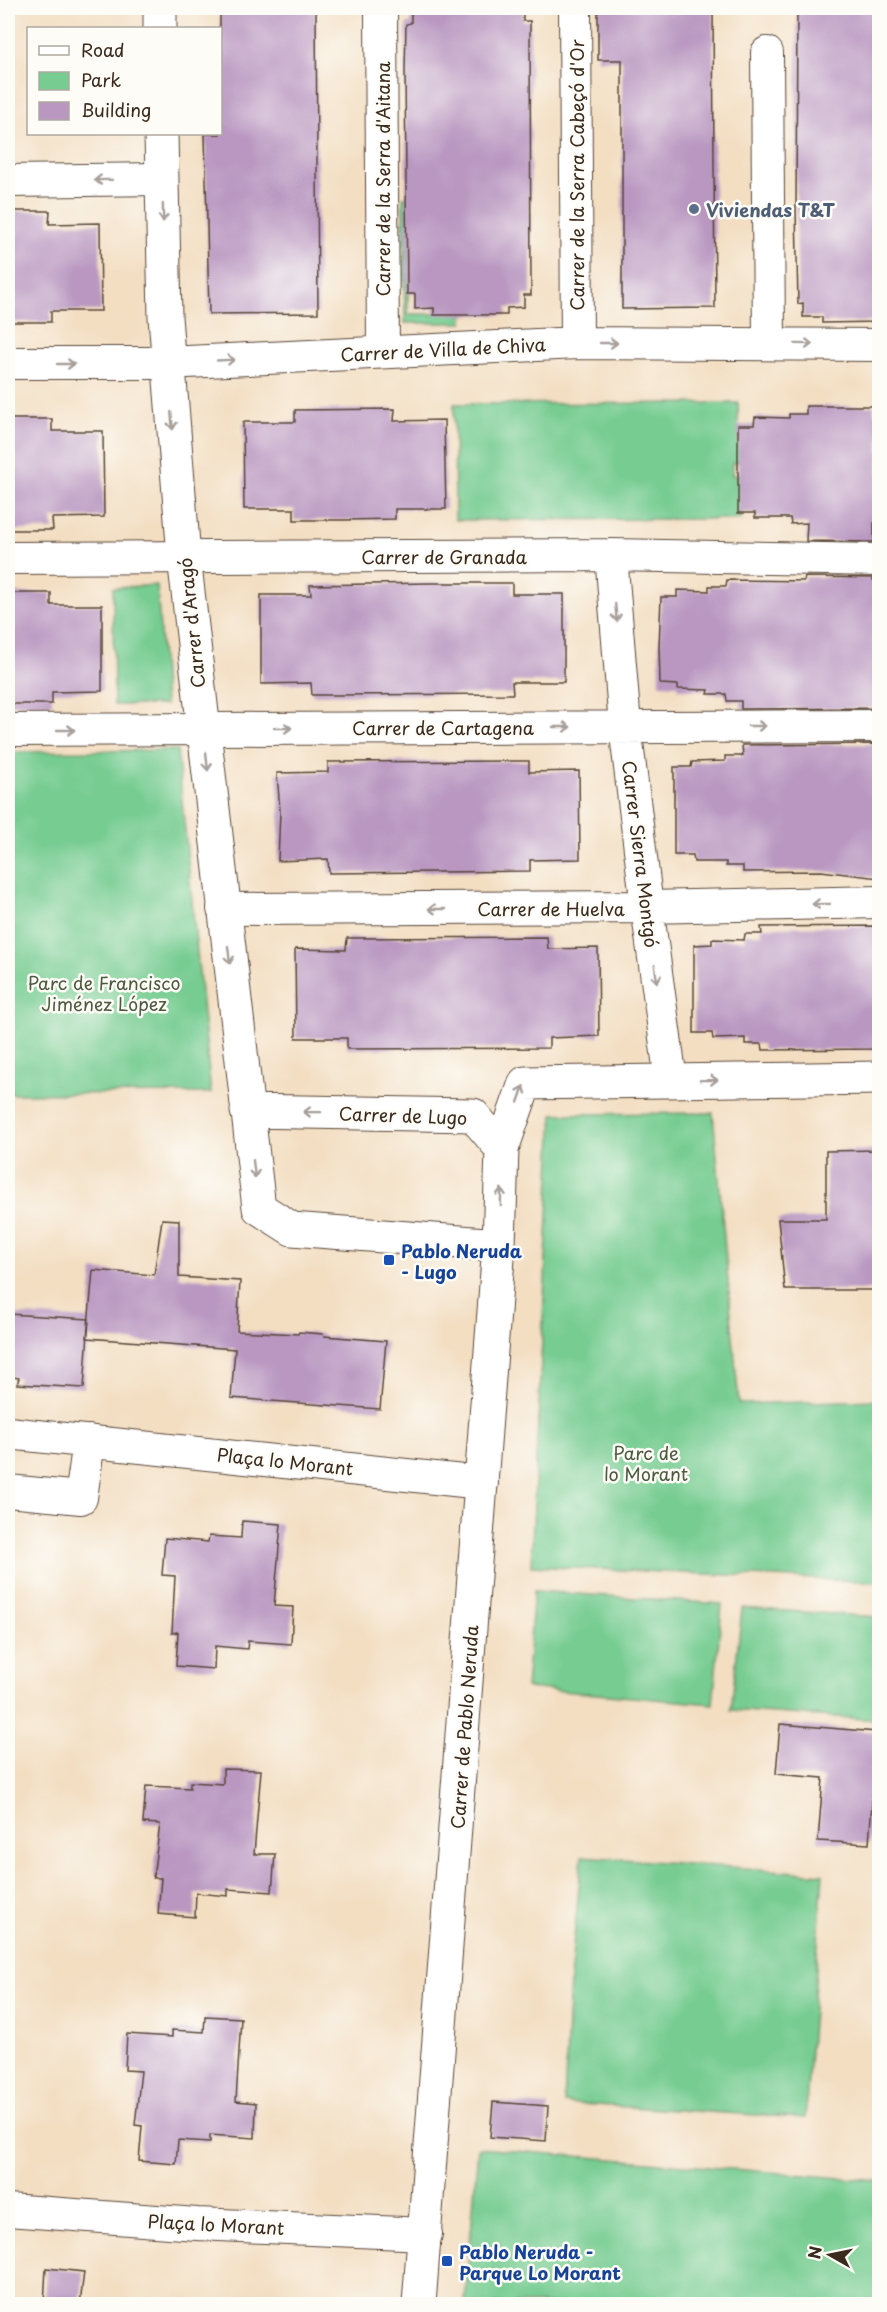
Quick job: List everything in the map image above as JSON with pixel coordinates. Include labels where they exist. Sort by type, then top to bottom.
[{"type":"street","points":[[160,8],[160,27]]},
{"type":"street","name":"Carrer de la Serra d'Aitana","points":[[381,8],[383,351]]},
{"type":"street","name":"Carrer de la Serra Cabeçó d'Or","points":[[575,8],[577,343]]},
{"type":"street","points":[[767,53],[769,344]]},
{"type":"street","name":"Carrer d'Aragó","points":[[161,135],[167,363],[184,557],[247,1111]]},
{"type":"street","points":[[8,181],[162,179]]},
{"type":"street","name":"Carrer de Villa de Chiva","points":[[8,363],[167,363],[577,343],[879,345]]},
{"type":"street","name":"Carrer de Granada","points":[[8,558],[611,555],[879,560]]},
{"type":"street","name":"Carrer Sierra Montgó","points":[[611,555],[626,726],[647,907],[671,1081]]},
{"type":"street","name":"Carrer de Cartagena","points":[[8,730],[879,726]]},
{"type":"street","name":"Carrer de Huelva","points":[[223,909],[647,907],[879,902]]},
{"type":"street","points":[[502,1149],[525,1083],[879,1078]]},
{"type":"street","points":[[247,1111],[259,1208],[292,1229],[499,1245]]},
{"type":"street","name":"Carrer de Lugo","points":[[247,1111],[473,1115],[502,1149]]},
{"type":"street","name":"Carrer de Pablo Neruda","points":[[419,2304],[482,1483],[499,1245],[502,1149]]},
{"type":"street","name":"Plaça lo Morant","points":[[8,1433],[482,1483]]},
{"type":"street","points":[[8,1491],[81,1498],[89,1441]]},
{"type":"street","name":"Plaça lo Morant","points":[[8,2210],[207,2224],[426,2234]]},
{"type":"green space","points":[[403,197],[408,197],[408,314],[463,314],[463,323],[405,323]]},
{"type":"green space","points":[[738,403],[739,462],[732,463],[732,475],[739,475],[740,519],[455,520],[454,404]]},
{"type":"green space","points":[[157,585],[165,705],[114,705],[113,588]]},
{"type":"green space","name":"Parc de Francisco Jiménez López","points":[[177,750],[211,1093],[8,1094],[8,752]]},
{"type":"green space","name":"Parc de lo Morant","points":[[713,1113],[739,1404],[879,1400],[879,1582],[531,1566],[553,1114]]},
{"type":"green space","points":[[534,1591],[722,1604],[713,1704],[526,1688]]},
{"type":"green space","points":[[742,1608],[879,1617],[879,1720],[731,1710]]},
{"type":"green space","points":[[582,1856],[823,1874],[805,2118],[564,2103],[570,1980]]},
{"type":"green space","points":[[478,2148],[879,2181],[879,2304],[465,2304]]},
{"type":"building","points":[[220,8],[316,8],[318,313],[209,314],[205,135],[222,135],[222,27],[220,27]]},
{"type":"building","points":[[411,8],[523,8],[523,21],[530,21],[531,295],[524,295],[524,307],[507,308],[507,315],[434,315],[434,308],[415,309],[415,294],[407,294],[405,71],[406,24],[411,23]]},
{"type":"building","points":[[598,8],[713,8],[715,308],[622,309],[622,60],[598,60]]},
{"type":"building","points":[[797,8],[879,8],[879,322],[822,323],[822,317],[803,317],[803,303],[798,304]]},
{"type":"building","points":[[8,211],[50,211],[49,224],[100,223],[101,311],[51,311],[51,322],[8,322]]},
{"type":"building","points":[[806,406],[874,406],[874,414],[879,413],[879,523],[874,523],[874,542],[806,541],[807,523],[791,524],[790,518],[755,518],[755,513],[738,513],[738,425],[754,425],[755,417],[789,418],[789,414],[806,414]]},
{"type":"building","points":[[395,409],[394,421],[444,420],[446,509],[395,509],[395,519],[294,520],[294,509],[244,509],[243,422],[295,422],[295,410]]},
{"type":"building","points":[[8,419],[52,419],[52,431],[103,431],[104,517],[52,518],[53,530],[8,530]]},
{"type":"building","points":[[805,577],[879,580],[879,708],[741,709],[741,701],[727,701],[726,694],[708,694],[709,690],[678,689],[678,685],[660,684],[661,597],[677,597],[677,590],[709,591],[709,586],[726,586],[727,580],[804,581]]},
{"type":"building","points":[[512,583],[512,594],[564,594],[564,682],[512,682],[513,694],[312,695],[311,683],[261,684],[261,595],[311,595],[310,585]]},
{"type":"building","points":[[8,593],[51,593],[51,605],[102,605],[102,691],[52,692],[52,704],[8,704]]},
{"type":"building","points":[[879,744],[879,878],[821,871],[743,872],[743,866],[726,866],[726,862],[694,862],[693,855],[674,855],[674,767],[691,767],[692,762],[725,761],[725,756],[743,756],[742,745]]},
{"type":"building","points":[[529,761],[529,772],[579,771],[580,859],[530,860],[530,871],[329,873],[328,859],[278,861],[280,811],[277,773],[328,772],[328,762]]},
{"type":"building","points":[[879,926],[879,1049],[763,1050],[762,1044],[745,1044],[745,1038],[713,1039],[712,1033],[694,1033],[694,945],[712,944],[712,939],[744,940],[745,934],[762,934],[761,927]]},
{"type":"building","points":[[547,937],[548,949],[598,948],[599,1036],[549,1038],[549,1048],[347,1049],[347,1038],[296,1038],[295,949],[346,950],[347,938]]},
{"type":"building","points":[[879,1150],[879,1290],[785,1290],[778,1219],[826,1219],[826,1151]]},
{"type":"building","points":[[162,1219],[179,1220],[179,1277],[240,1281],[237,1331],[298,1334],[299,1332],[386,1341],[380,1409],[231,1398],[235,1349],[87,1338],[93,1270],[154,1275]]},
{"type":"building","points":[[8,1314],[89,1319],[84,1388],[17,1384],[19,1378],[8,1376]]},
{"type":"building","points":[[242,1521],[281,1524],[274,1606],[293,1607],[291,1644],[248,1641],[247,1649],[215,1646],[214,1669],[176,1666],[178,1632],[172,1633],[175,1576],[162,1575],[165,1538],[208,1542],[209,1536],[241,1538]]},
{"type":"building","points":[[780,1724],[877,1732],[869,1844],[818,1841],[823,1778],[776,1774]]},
{"type":"building","points":[[223,1769],[261,1770],[254,1854],[275,1854],[272,1892],[228,1889],[228,1896],[196,1893],[195,1917],[158,1914],[161,1878],[153,1878],[160,1824],[143,1823],[146,1786],[190,1788],[190,1782],[223,1784]]},
{"type":"building","points":[[205,2016],[241,2018],[236,2101],[256,2103],[255,2138],[210,2135],[210,2142],[178,2140],[176,2164],[139,2161],[142,2126],[135,2125],[141,2071],[125,2070],[127,2034],[172,2037],[172,2030],[204,2032]]},
{"type":"building","points":[[493,2102],[548,2106],[546,2141],[490,2137]]},
{"type":"building","points":[[46,2268],[84,2272],[80,2304],[44,2304]]},
{"type":"place","name":"Viviendas T&T","points":[[694,209]]},
{"type":"place","name":"Pablo Neruda - Lugo","points":[[389,1260]]},
{"type":"place","name":"Pablo Neruda - Parque Lo Morant","points":[[447,2261]]}]
